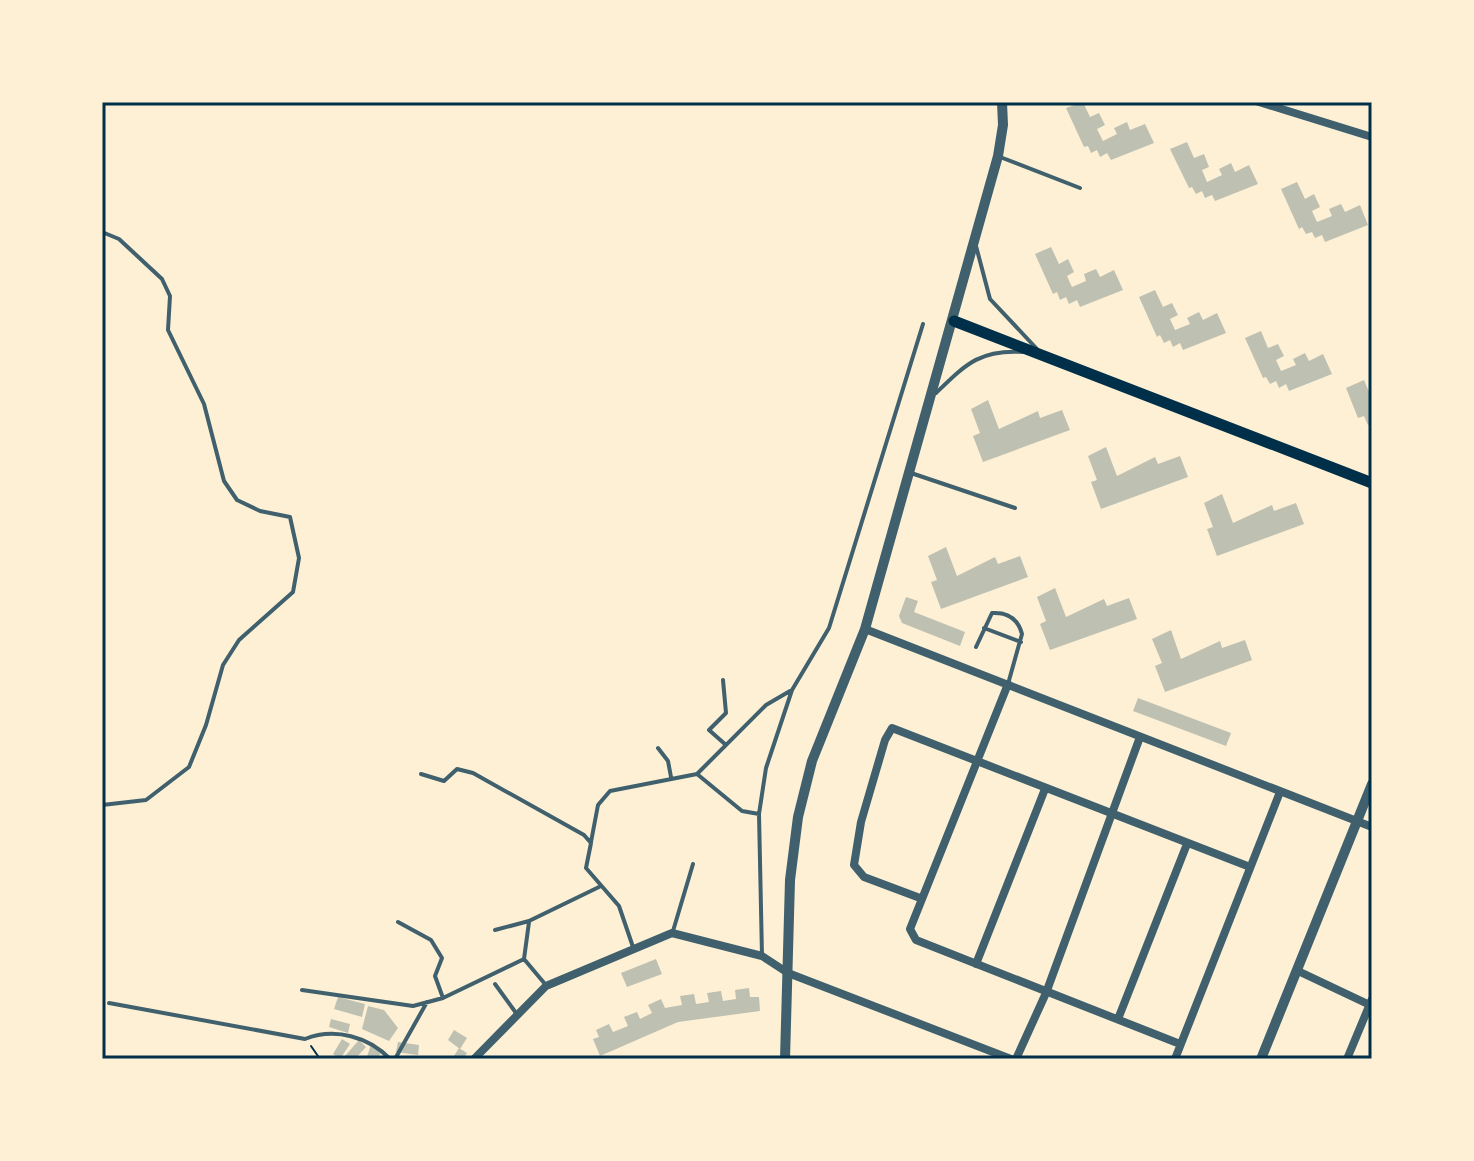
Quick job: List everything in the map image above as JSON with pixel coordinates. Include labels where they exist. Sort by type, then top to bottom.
[{"type":"main road","points":[[954,321],[1372,483]]},
{"type":"street","points":[[785,1059],[790,880],[798,817],[812,761],[865,629],[934,395],[998,156],[1003,125],[1002,102]]},
{"type":"street","points":[[1259,102],[1372,137]]},
{"type":"street","points":[[865,629],[1372,827]]},
{"type":"street","points":[[1008,684],[910,929],[916,940],[1180,1044]]},
{"type":"street","points":[[920,898],[864,877],[854,865],[861,822],[885,740],[892,728],[975,763],[1250,867]]},
{"type":"street","points":[[474,1059],[546,986],[672,933],[762,956],[788,973],[1013,1059],[1046,993],[1140,737]]},
{"type":"street","points":[[1261,1059],[1372,784]]},
{"type":"street","points":[[976,964],[1045,789]]},
{"type":"street","points":[[1175,1059],[1280,792]]},
{"type":"street","points":[[1118,1019],[1187,844]]},
{"type":"street","points":[[1298,971],[1371,1003],[1347,1059]]},
{"type":"lane","points":[[998,156],[1080,188]]},
{"type":"lane","points":[[102,232],[119,239],[162,279],[170,296],[168,330],[204,404],[224,481],[237,500],[260,511],[290,517],[299,558],[293,592],[239,640],[223,665],[206,725],[189,767],[146,800],[102,805]]},
{"type":"lane","points":[[975,244],[990,299],[1041,354]]},
{"type":"lane","points":[[762,956],[759,814],[766,768],[792,690],[829,628],[923,324]]},
{"type":"lane","points":[[934,395],[964,366],[980,357],[998,351],[1041,354]]},
{"type":"lane","points":[[911,473],[1015,508]]},
{"type":"lane","points":[[976,647],[992,613],[1001,612],[1020,625],[1021,642],[1008,684]]},
{"type":"lane","points":[[984,628],[1021,642]]},
{"type":"lane","points":[[723,680],[726,713],[709,730],[726,745]]},
{"type":"lane","points":[[634,950],[619,906],[599,887],[586,868],[598,805],[610,791],[697,774],[766,705],[792,690]]},
{"type":"lane","points":[[658,748],[668,761],[671,777]]},
{"type":"lane","points":[[421,774],[444,781],[457,769],[473,773],[584,835],[591,843]]},
{"type":"lane","points":[[697,774],[742,811],[759,814]]},
{"type":"lane","points":[[672,933],[693,864]]},
{"type":"lane","points":[[495,930],[529,921],[599,887]]},
{"type":"lane","points":[[529,921],[524,959],[546,986]]},
{"type":"lane","points":[[398,922],[431,940],[442,958],[435,976],[443,998]]},
{"type":"lane","points":[[302,990],[413,1006],[443,998],[524,959]]},
{"type":"lane","points":[[495,984],[518,1015]]},
{"type":"lane","points":[[109,1003],[305,1039],[322,1032],[373,1042],[393,1059],[427,1002]]},
{"type":"path","points":[[305,1039],[320,1059]]},
{"type":"building","points":[[1083,102],[1090,117],[1099,113],[1105,125],[1097,129],[1103,141],[1117,134],[1114,128],[1127,122],[1130,130],[1145,124],[1154,143],[1111,160],[1107,153],[1100,157],[1097,150],[1091,153],[1088,146],[1084,147],[1066,108]]},
{"type":"building","points":[[1187,142],[1194,158],[1204,154],[1209,167],[1202,170],[1207,182],[1222,175],[1219,169],[1231,163],[1235,172],[1249,165],[1258,184],[1215,201],[1212,195],[1205,198],[1202,191],[1196,194],[1192,187],[1189,188],[1170,149]]},
{"type":"building","points":[[1297,182],[1305,199],[1314,194],[1320,207],[1312,211],[1317,222],[1332,216],[1329,209],[1341,204],[1345,212],[1360,205],[1368,225],[1325,242],[1322,235],[1315,238],[1312,232],[1306,234],[1302,227],[1299,229],[1281,189]]},
{"type":"building","points":[[1051,247],[1059,264],[1068,259],[1074,272],[1067,276],[1072,287],[1086,281],[1084,274],[1096,269],[1100,277],[1114,270],[1123,290],[1080,307],[1077,300],[1069,304],[1066,297],[1060,300],[1057,292],[1053,294],[1035,254]]},
{"type":"building","points":[[1155,290],[1163,307],[1172,303],[1178,315],[1170,319],[1175,330],[1190,324],[1187,318],[1199,312],[1203,320],[1217,313],[1226,333],[1183,350],[1180,343],[1173,347],[1170,340],[1164,343],[1160,335],[1157,337],[1139,297]]},
{"type":"building","points":[[1261,331],[1268,348],[1278,344],[1284,356],[1276,360],[1281,371],[1296,365],[1293,359],[1305,353],[1309,361],[1323,354],[1332,374],[1289,391],[1286,384],[1279,388],[1276,381],[1270,384],[1266,377],[1263,378],[1245,338]]},
{"type":"building","points":[[1364,380],[1372,399],[1372,424],[1368,425],[1364,416],[1358,418],[1346,388]]},
{"type":"building","points":[[988,400],[999,429],[1038,411],[1040,418],[1062,410],[1070,430],[983,462],[973,436],[980,433],[971,409]]},
{"type":"building","points":[[1106,447],[1117,476],[1155,457],[1158,464],[1180,456],[1188,477],[1101,509],[1091,482],[1097,480],[1088,456]]},
{"type":"building","points":[[1222,494],[1233,523],[1272,505],[1274,511],[1296,503],[1304,524],[1217,556],[1207,529],[1213,527],[1204,503]]},
{"type":"building","points":[[946,547],[957,576],[995,557],[998,564],[1020,556],[1028,577],[941,609],[931,582],[937,580],[928,556]]},
{"type":"building","points":[[1055,588],[1066,617],[1104,599],[1107,606],[1129,598],[1137,619],[1050,650],[1040,624],[1046,621],[1037,597]]},
{"type":"building","points":[[906,597],[918,601],[914,612],[965,632],[960,646],[902,623],[899,616]]},
{"type":"building","points":[[1171,630],[1181,659],[1220,641],[1222,648],[1245,640],[1252,660],[1165,692],[1155,666],[1162,663],[1152,639]]},
{"type":"building","points":[[1138,698],[1231,733],[1226,746],[1133,711]]},
{"type":"building","points":[[656,959],[662,974],[627,987],[621,973]]},
{"type":"building","points":[[749,988],[750,997],[759,997],[760,1011],[678,1022],[600,1056],[593,1039],[599,1037],[596,1030],[609,1024],[613,1032],[628,1026],[624,1017],[637,1012],[640,1019],[652,1013],[648,1005],[661,999],[665,1008],[682,1005],[680,996],[694,994],[696,1004],[709,1002],[707,993],[721,991],[723,1001],[736,999],[735,990]]},
{"type":"building","points":[[338,997],[365,1004],[362,1017],[334,1009]]},
{"type":"building","points":[[368,1006],[384,1010],[398,1028],[389,1041],[362,1029]]},
{"type":"building","points":[[331,1019],[350,1024],[348,1033],[329,1027]]},
{"type":"building","points":[[454,1030],[467,1038],[460,1049],[448,1040]]},
{"type":"building","points":[[342,1039],[350,1044],[340,1059],[333,1054]]},
{"type":"building","points":[[359,1040],[366,1047],[355,1059],[349,1059],[345,1056]]},
{"type":"building","points":[[398,1042],[419,1045],[418,1055],[396,1052]]},
{"type":"building","points":[[371,1044],[381,1053],[376,1059],[367,1057]]},
{"type":"building","points":[[459,1048],[467,1053],[463,1059],[452,1059]]}]
